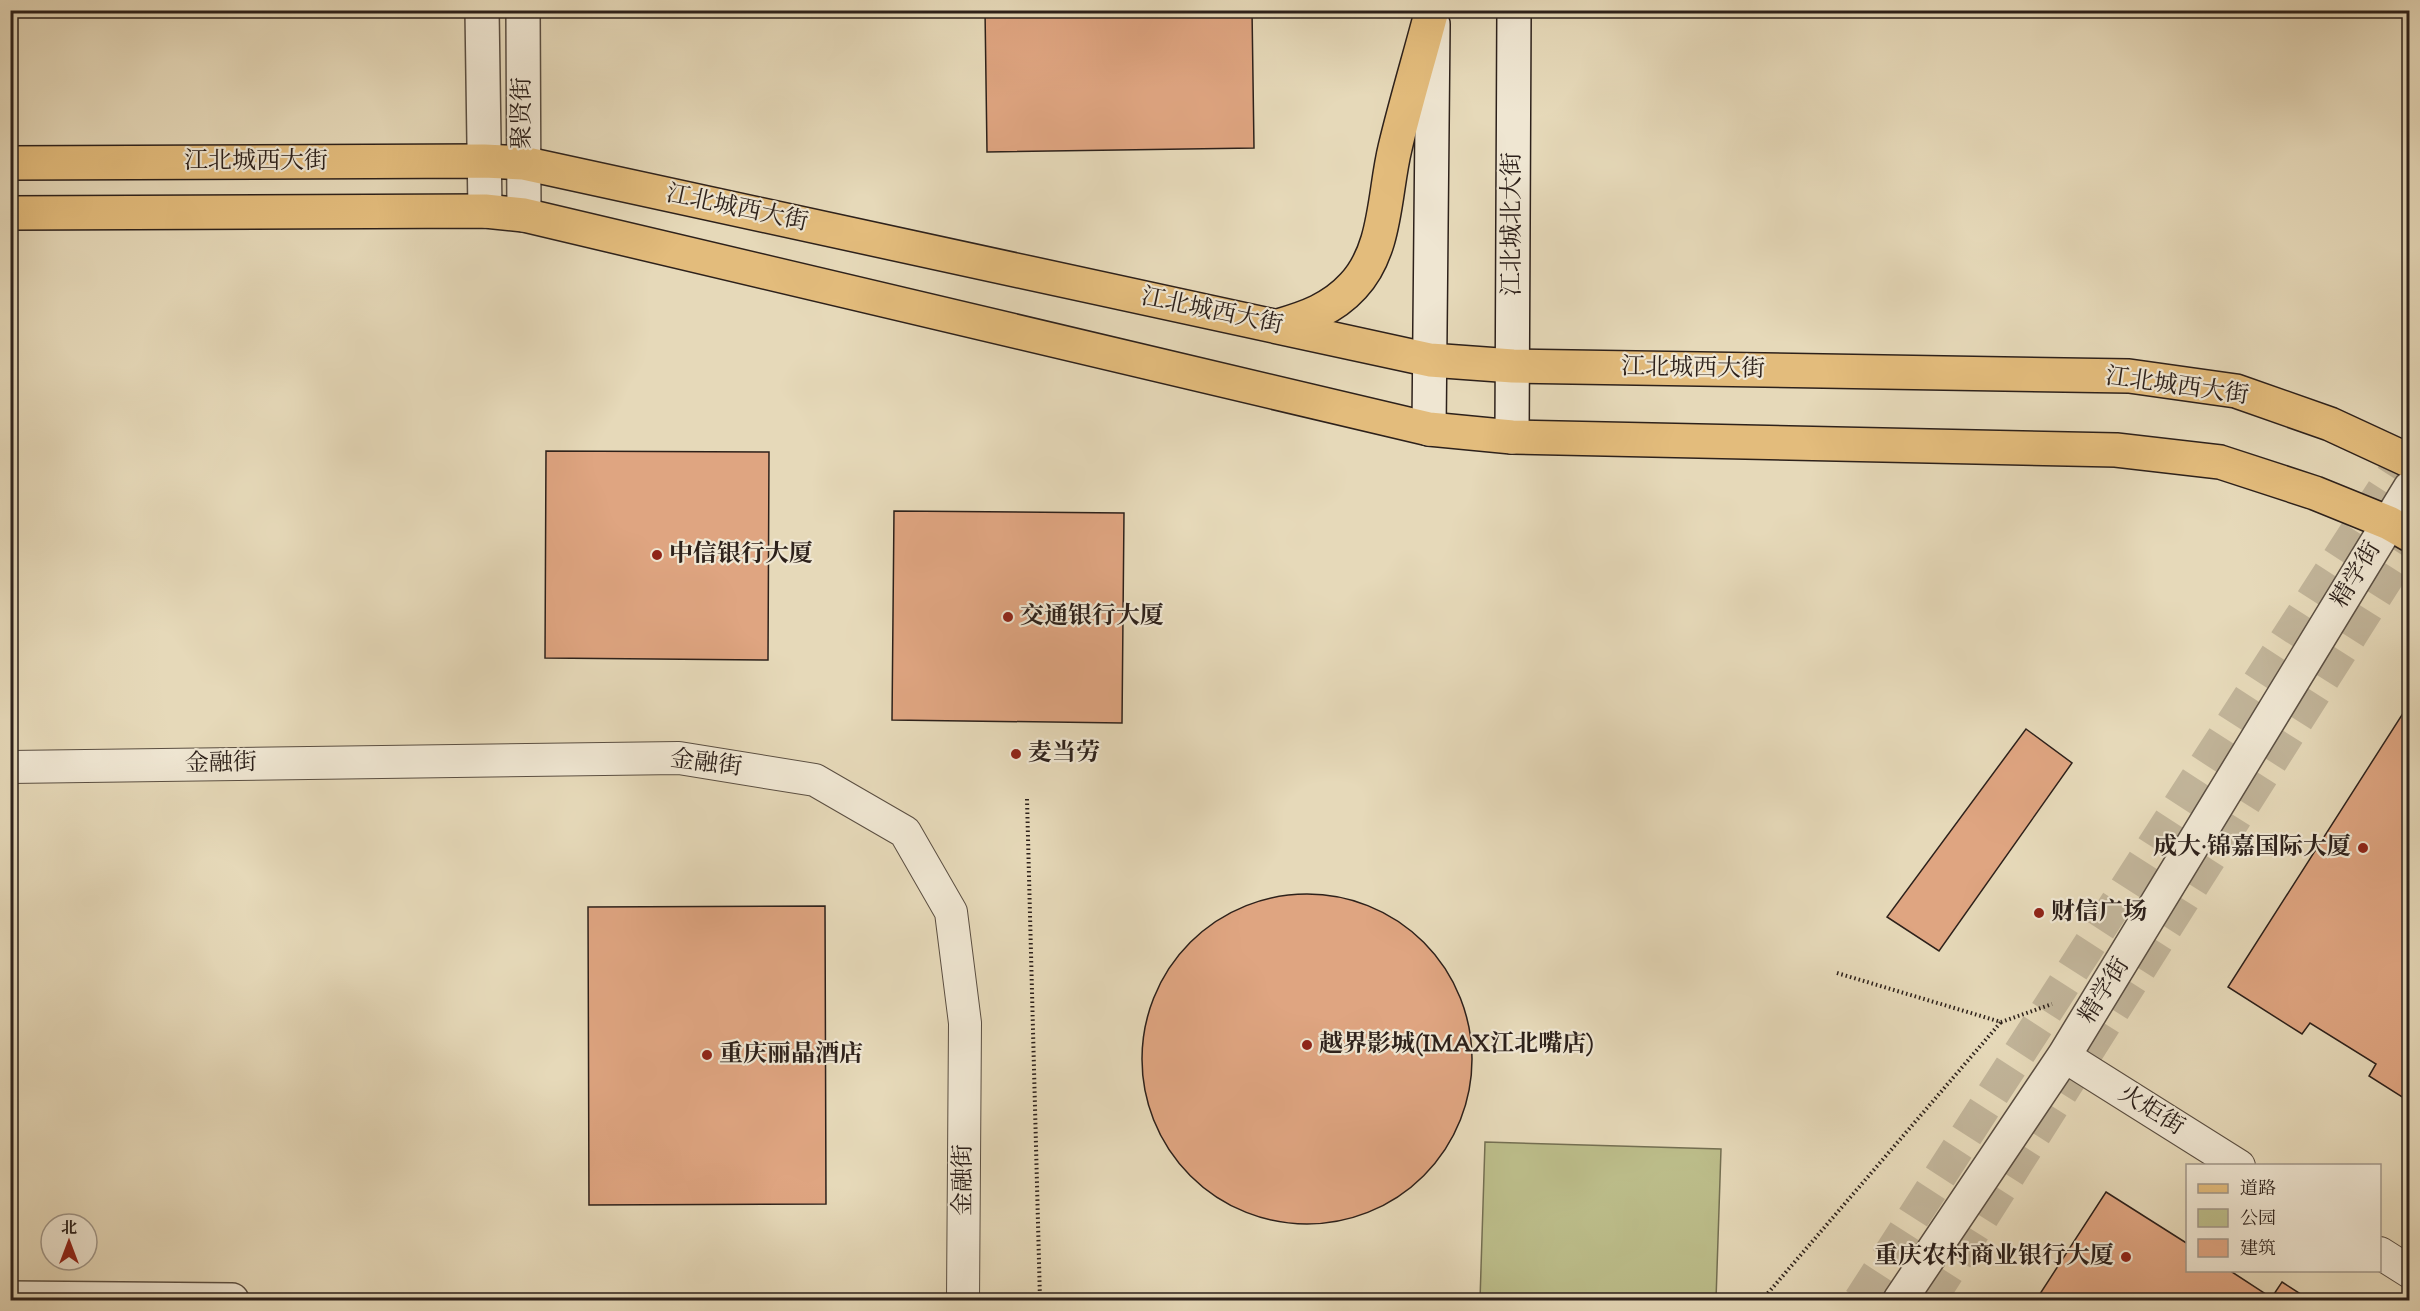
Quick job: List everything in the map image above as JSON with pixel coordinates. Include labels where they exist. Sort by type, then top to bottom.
[{"type":"main road","points":[[1277,327],[1311,317],[1332,305],[1354,285],[1375,252],[1395,149],[1433,10]]},
{"type":"main road","name":"江北城西大街","points":[[10,163],[484,161],[523,163],[1430,360],[1513,366],[2129,376],[2236,391],[2330,424],[2409,460]]},
{"type":"main road","name":"江北城西大街","points":[[10,213],[484,211],[524,215],[1429,429],[1512,437],[2116,450],[2220,462],[2315,493],[2399,529]]},
{"type":"street","name":"聚贤街","points":[[482,10],[484,211]]},
{"type":"street","name":"聚贤街","points":[[523,10],[524,215]]},
{"type":"street","points":[[1429,429],[1433,10]]},
{"type":"street","name":"江北城北大街","points":[[1512,437],[1514,10]]},
{"type":"street","name":"精学街","points":[[1900,1300],[2064,1056],[2399,529],[2409,488]]},
{"type":"street","name":"金融街","points":[[10,767],[679,758],[815,780],[905,832],[951,912],[965,1023],[963,1300]]},
{"type":"street","name":"火炬街","points":[[2064,1056],[2236,1164]]},
{"type":"street","points":[[2381,1254],[2409,1272]]},
{"type":"street","points":[[10,1299],[232,1300]]},
{"type":"path","points":[[1027,799],[1040,1300]]},
{"type":"path","points":[[1837,974],[2001,1022]]},
{"type":"path","points":[[1762,1300],[2001,1022],[2055,1003]]},
{"type":"green space","points":[[1485,1142],[1721,1149],[1716,1300],[1480,1300]]},
{"type":"building","points":[[985,10],[1252,10],[1254,148],[987,152]]},
{"type":"building","name":"中信银行大厦","points":[[546,451],[769,452],[768,660],[545,658]]},
{"type":"building","name":"交通银行大厦","points":[[894,511],[1124,513],[1122,723],[892,720]]},
{"type":"building","name":"成大·锦嘉国际大厦","points":[[2407,707],[2410,709],[2410,1102],[2369,1076],[2376,1064],[2310,1023],[2302,1034],[2228,987]]},
{"type":"building","points":[[2026,729],[2072,763],[1939,951],[1887,917]]},
{"type":"building","name":"越界影城(IMAX江北嘴店)","points":[[1307,894],[1339,897],[1370,907],[1399,922],[1424,942],[1444,967],[1459,996],[1469,1027],[1472,1059],[1469,1091],[1459,1122],[1444,1151],[1424,1176],[1399,1196],[1370,1211],[1339,1221],[1307,1224],[1275,1221],[1244,1211],[1215,1196],[1190,1176],[1170,1151],[1155,1122],[1145,1091],[1142,1059],[1145,1027],[1155,996],[1170,967],[1190,942],[1215,922],[1244,907],[1275,897]]},
{"type":"building","name":"重庆丽晶酒店","points":[[825,906],[826,1204],[589,1205],[588,907]]},
{"type":"building","name":"重庆农村商业银行大厦","points":[[2106,1192],[2186,1243],[2186,1272],[2232,1272],[2272,1298],[2270,1300],[2036,1300]]},
{"type":"building","points":[[2282,1282],[2310,1300],[2270,1300]]},
{"type":"tunnel","points":[[1860,1300],[2410,448]]},
{"type":"tunnel","points":[[1930,1300],[2410,542]]},
{"type":"place","name":"中信银行大厦","points":[[657,555]]},
{"type":"place","name":"交通银行大厦","points":[[1008,617]]},
{"type":"place","name":"麦当劳","points":[[1016,754]]},
{"type":"place","name":"成大·锦嘉国际大厦","points":[[2363,848]]},
{"type":"place","name":"财信广场","points":[[2039,913]]},
{"type":"place","name":"越界影城(IMAX江北嘴店)","points":[[1307,1045]]},
{"type":"place","name":"重庆丽晶酒店","points":[[707,1055]]},
{"type":"place","name":"重庆农村商业银行大厦","points":[[2126,1257]]}]
